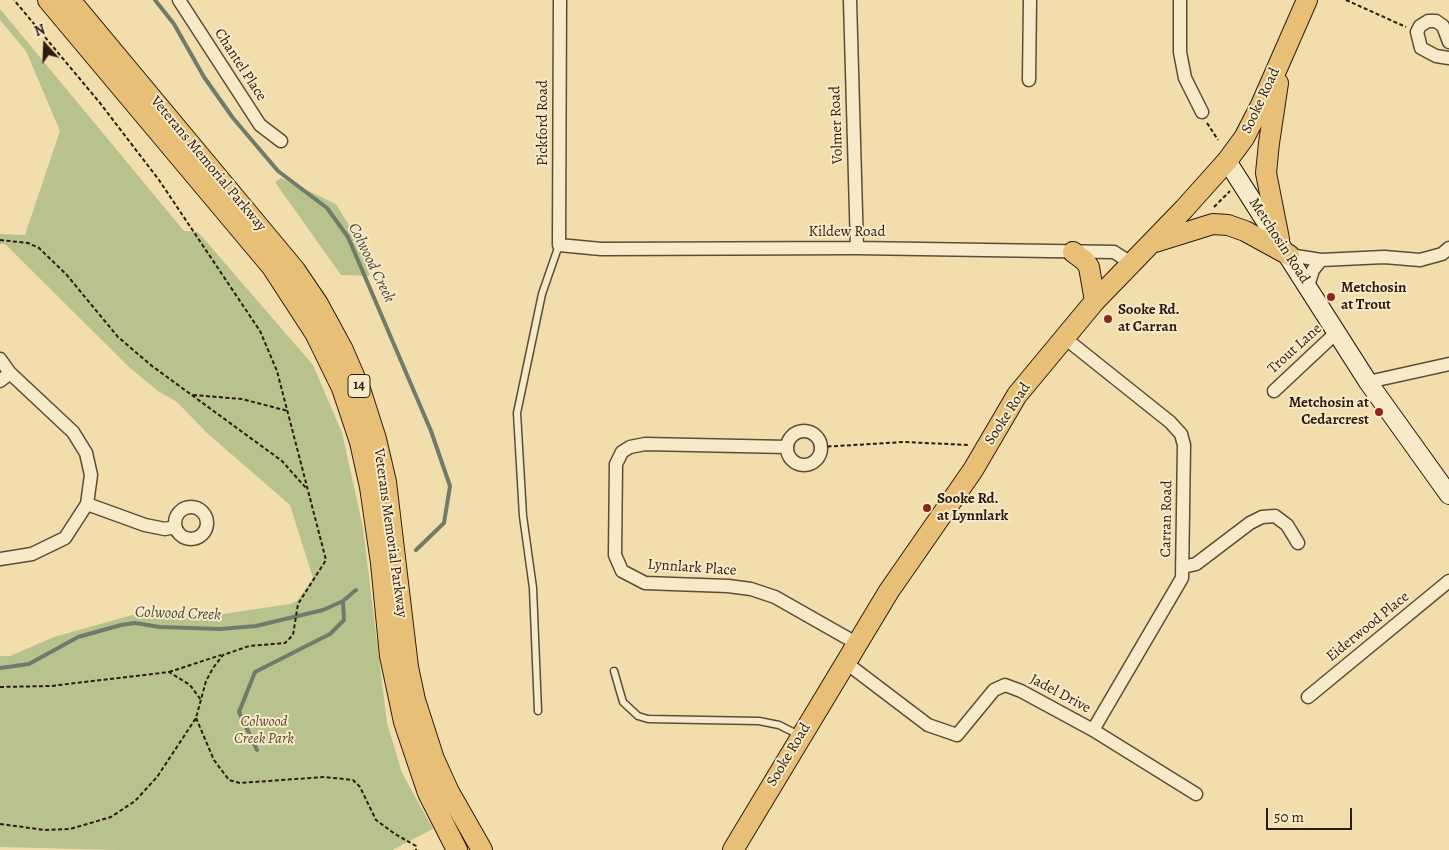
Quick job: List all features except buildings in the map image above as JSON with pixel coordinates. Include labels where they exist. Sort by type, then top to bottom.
[{"type":"main road","name":"Veterans Memorial Parkway","points":[[48,0],[322,329],[361,392],[376,439],[386,482],[408,667],[424,729],[449,792],[482,850]]},
{"type":"main road","name":"Veterans Memorial Parkway","points":[[70,0],[258,223],[295,270],[322,329],[360,442],[370,487],[390,656],[404,722],[428,793],[457,850]]},
{"type":"main road","name":"Sooke Road","points":[[733,850],[856,643],[889,591],[973,470],[1017,395],[1066,339],[1095,301],[1227,161],[1244,138],[1261,105],[1307,0]]},
{"type":"main road","points":[[1284,51],[1266,173],[1284,247]]},
{"type":"main road","name":"Metchosin Road","points":[[1227,161],[1284,247],[1368,382],[1449,495]]},
{"type":"main road","points":[[1150,243],[1213,224],[1228,225],[1284,247]]},
{"type":"main road","points":[[1072,252],[1085,261],[1089,267],[1095,301]]},
{"type":"street","name":"Chantel Place","points":[[179,0],[260,125],[281,141]]},
{"type":"street","name":"Pickford Road","points":[[559,245],[560,0]]},
{"type":"street","name":"Volmer Road","points":[[850,0],[857,248]]},
{"type":"street","points":[[1029,80],[1030,0]]},
{"type":"street","points":[[1180,0],[1180,52],[1185,78],[1202,112]]},
{"type":"street","points":[[1449,42],[1443,26],[1436,21],[1428,21],[1420,26],[1417,32],[1421,48],[1436,56],[1449,58]]},
{"type":"street","name":"Kildew Road","points":[[559,245],[601,248],[857,248],[1114,252],[1131,262]]},
{"type":"street","points":[[1284,247],[1321,260],[1384,257],[1420,260],[1442,254],[1449,248]]},
{"type":"street","points":[[1308,286],[1313,270],[1321,260]]},
{"type":"street","name":"Trout Lane","points":[[1274,391],[1338,332]]},
{"type":"street","name":"Carran Road","points":[[1066,339],[1170,422],[1181,434],[1184,445],[1182,578],[1178,588],[1093,730]]},
{"type":"street","points":[[0,359],[5,377],[73,432],[86,453],[91,475],[87,504],[65,538],[32,554],[0,559]]},
{"type":"street","points":[[1368,382],[1449,364]]},
{"type":"street","points":[[800,431],[814,434],[821,447],[815,461],[800,465],[789,455],[787,448],[793,434],[800,431]]},
{"type":"street","name":"Lynnlark Place","points":[[787,448],[646,444],[630,447],[622,452],[616,464],[616,555],[622,571],[639,580],[645,582],[751,589],[775,597],[856,643]]},
{"type":"street","points":[[87,504],[145,525],[165,529],[175,527]]},
{"type":"street","points":[[1183,567],[1201,561],[1250,523],[1262,517],[1275,516],[1286,525],[1298,543]]},
{"type":"street","name":"Eiderwood Place","points":[[1308,697],[1449,581]]},
{"type":"street","name":"Jadel Drive","points":[[845,662],[928,725],[942,732],[956,735],[994,690],[1005,685],[1021,691],[1093,730],[1196,794]]},
{"type":"lane","points":[[538,711],[534,588],[523,516],[518,413],[542,294],[559,245]]},
{"type":"lane","points":[[614,671],[622,702],[638,716],[648,719],[759,721],[779,725],[800,736]]},
{"type":"path","points":[[0,686],[51,686],[168,672],[249,646],[285,644],[293,636],[298,604],[326,560],[288,411],[274,363],[260,331],[159,180],[100,103],[14,0]]},
{"type":"path","points":[[1346,0],[1417,32]]},
{"type":"path","points":[[1202,112],[1218,140]]},
{"type":"path","points":[[1211,210],[1231,189]]},
{"type":"path","points":[[0,240],[28,243],[39,248],[66,274],[118,337],[152,366],[193,394],[282,462],[308,490]]},
{"type":"path","points":[[193,394],[242,399],[288,411]]},
{"type":"path","points":[[821,447],[904,442],[986,446]]},
{"type":"path","points":[[0,824],[45,830],[70,829],[104,820],[122,811],[135,801],[157,777],[196,718],[212,668],[223,655]]},
{"type":"path","points":[[168,672],[190,685],[201,700]]},
{"type":"path","points":[[196,718],[214,760],[230,780],[240,783],[324,777],[353,780],[360,787],[376,820],[416,846],[416,850]]},
{"type":"green space","name":"Colwood Creek Park","points":[[0,9],[184,231],[198,232],[313,365],[342,433],[363,528],[387,723],[402,773],[433,829],[392,850],[118,850],[0,847],[0,656],[10,656],[54,637],[136,614],[216,615],[290,604],[297,601],[313,578],[290,505],[207,433],[177,402],[158,391],[130,368],[5,244],[0,244],[0,234],[25,235],[60,131],[26,51],[0,20]]},
{"type":"green space","points":[[281,178],[336,204],[367,255],[369,276],[341,275],[275,182]]},
{"type":"waterway","name":"Colwood Creek","points":[[155,0],[174,24],[204,77],[233,118],[278,171],[327,208],[348,237],[431,431],[450,486],[444,523],[416,550]]},
{"type":"waterway","name":"Colwood Creek","points":[[0,668],[29,664],[78,637],[121,625],[135,623],[160,627],[220,629],[256,626],[323,610],[343,601],[356,590]]},
{"type":"waterway","points":[[257,750],[239,712],[255,672],[330,634],[344,620],[343,601]]},
{"type":"place","name":"Metchosin at Trout","points":[[1331,297]]},
{"type":"place","name":"Sooke Rd. at Carran","points":[[1108,319]]},
{"type":"place","name":"Metchosin at Cedarcrest","points":[[1379,412]]},
{"type":"place","name":"Sooke Rd. at Lynnlark","points":[[927,508]]}]
